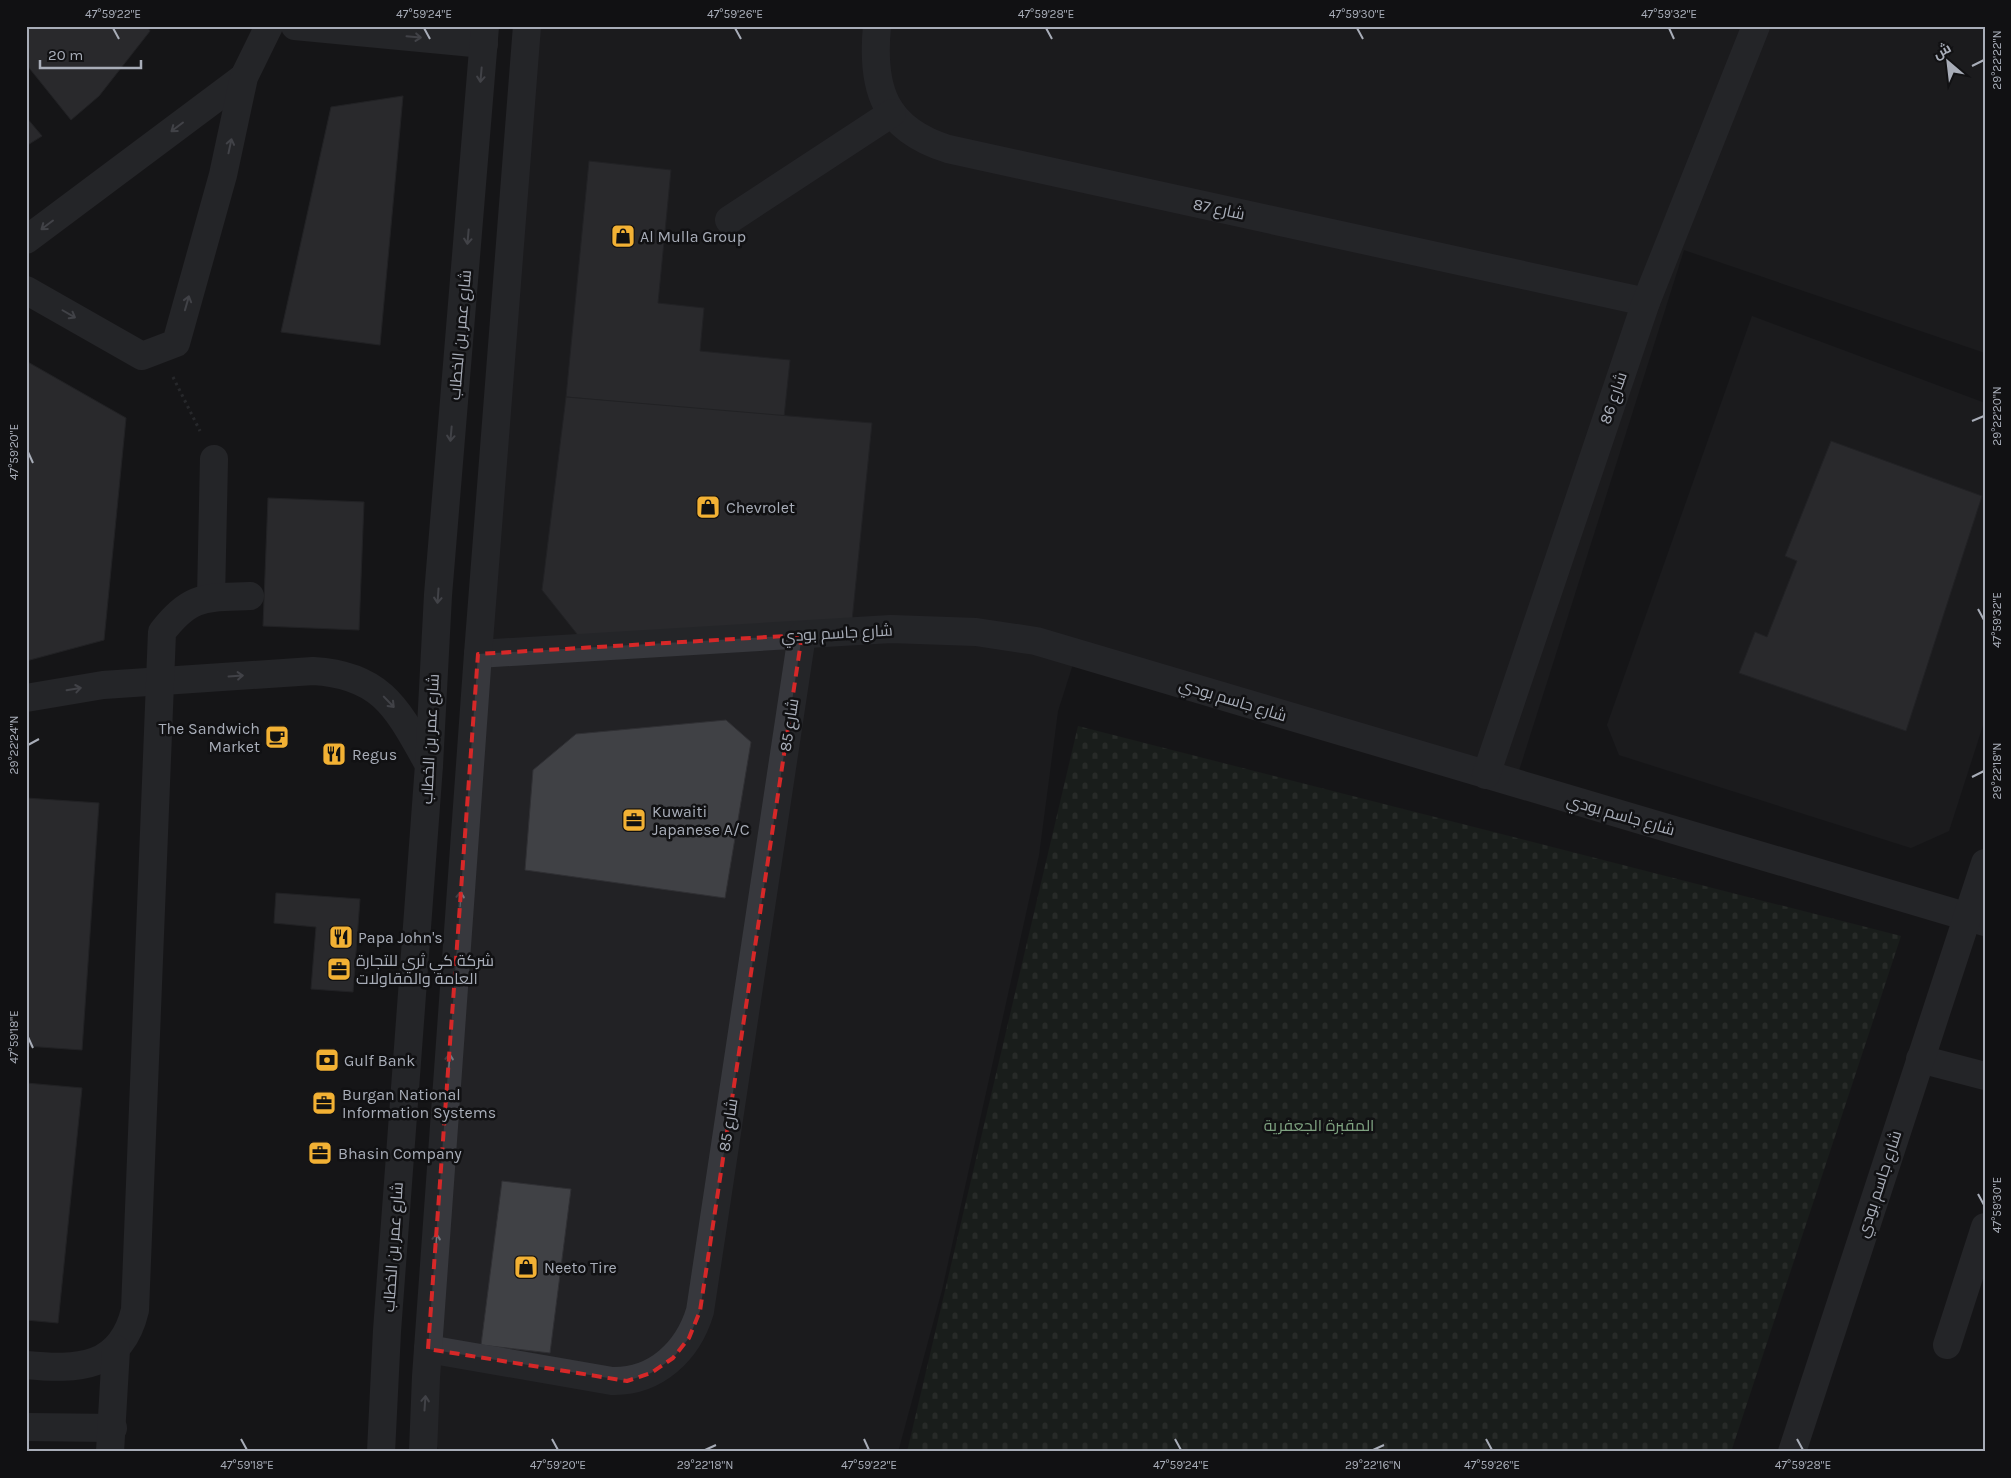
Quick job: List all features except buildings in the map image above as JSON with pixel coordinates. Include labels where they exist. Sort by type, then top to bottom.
[{"type":"street","points":[[26,290],[142,356],[176,343],[224,175],[244,77],[268,26]]},
{"type":"street","points":[[295,26],[484,35]]},
{"type":"street","points":[[423,1452],[428,1349],[478,654],[527,26]]},
{"type":"street","name":"شارع 87","points":[[877,26],[875,65],[880,88],[892,113],[906,128],[924,142],[948,149],[1646,302]]},
{"type":"street","name":"شارع 86","points":[[1486,775],[1646,302],[1756,26]]},
{"type":"street","name":"شارع عمر بن الخطاب","points":[[381,1452],[388,1321],[429,765],[439,586],[484,35]]},
{"type":"street","points":[[26,240],[244,77]]},
{"type":"street","points":[[729,220],[892,113]]},
{"type":"street","points":[[211,598],[214,459]]},
{"type":"street","points":[[26,1365],[76,1367],[98,1360],[116,1349],[129,1333],[135,1310],[162,632],[176,613],[196,600],[250,596]]},
{"type":"street","name":"شارع جاسم بودي","points":[[478,654],[891,629],[976,632],[1036,641],[1976,919]]},
{"type":"street","name":"شارع 85","points":[[428,1349],[612,1381],[627,1381],[651,1373],[673,1358],[694,1328],[700,1311],[802,635]]},
{"type":"street","points":[[26,698],[103,685],[313,671],[336,672],[357,679],[376,690],[392,705],[406,723],[429,765]]},
{"type":"street","name":"شارع جاسم بودي","points":[[1792,1452],[1920,1059],[1976,919],[1985,863]]},
{"type":"street","points":[[1920,1059],[1985,1076]]},
{"type":"street","points":[[1947,1345],[1985,1227]]},
{"type":"street","points":[[26,1427],[111,1440],[116,1349]]},
{"type":"path","points":[[159,350],[214,459]]},
{"type":"highlighted area","points":[[802,635],[700,1311],[689,1338],[673,1358],[651,1373],[627,1381],[428,1349],[478,654]]},
{"type":"shaded area","points":[[522,26],[1985,26],[1985,353],[1684,250],[1516,780],[1073,664],[1058,711],[1039,855],[942,1290],[898,1452],[441,1452],[419,1423]]},
{"type":"shaded area","points":[[1752,316],[1985,403],[1985,719],[1949,831],[1911,848],[1619,755],[1607,725]]},
{"type":"green space","name":"المقبرة الجعفرية","points":[[1078,726],[1901,936],[1731,1452],[907,1452]]},
{"type":"place","name":"Al Mulla Group","points":[[623,236]]},
{"type":"place","name":"Chevrolet","points":[[708,507]]},
{"type":"place","name":"The Sandwich Market","points":[[277,737]]},
{"type":"place","name":"Regus","points":[[334,754]]},
{"type":"place","name":"Kuwaiti Japanese A/C","points":[[634,820]]},
{"type":"place","name":"Papa John's","points":[[341,937]]},
{"type":"place","name":"شركة كي ثري للتجارة العامة والمقاولات","points":[[339,969]]},
{"type":"place","name":"Gulf Bank","points":[[327,1060]]},
{"type":"place","name":"Burgan National Information Systems","points":[[324,1103]]},
{"type":"place","name":"Bhasin Company","points":[[320,1153]]},
{"type":"place","name":"Neeto Tire","points":[[526,1267]]}]
